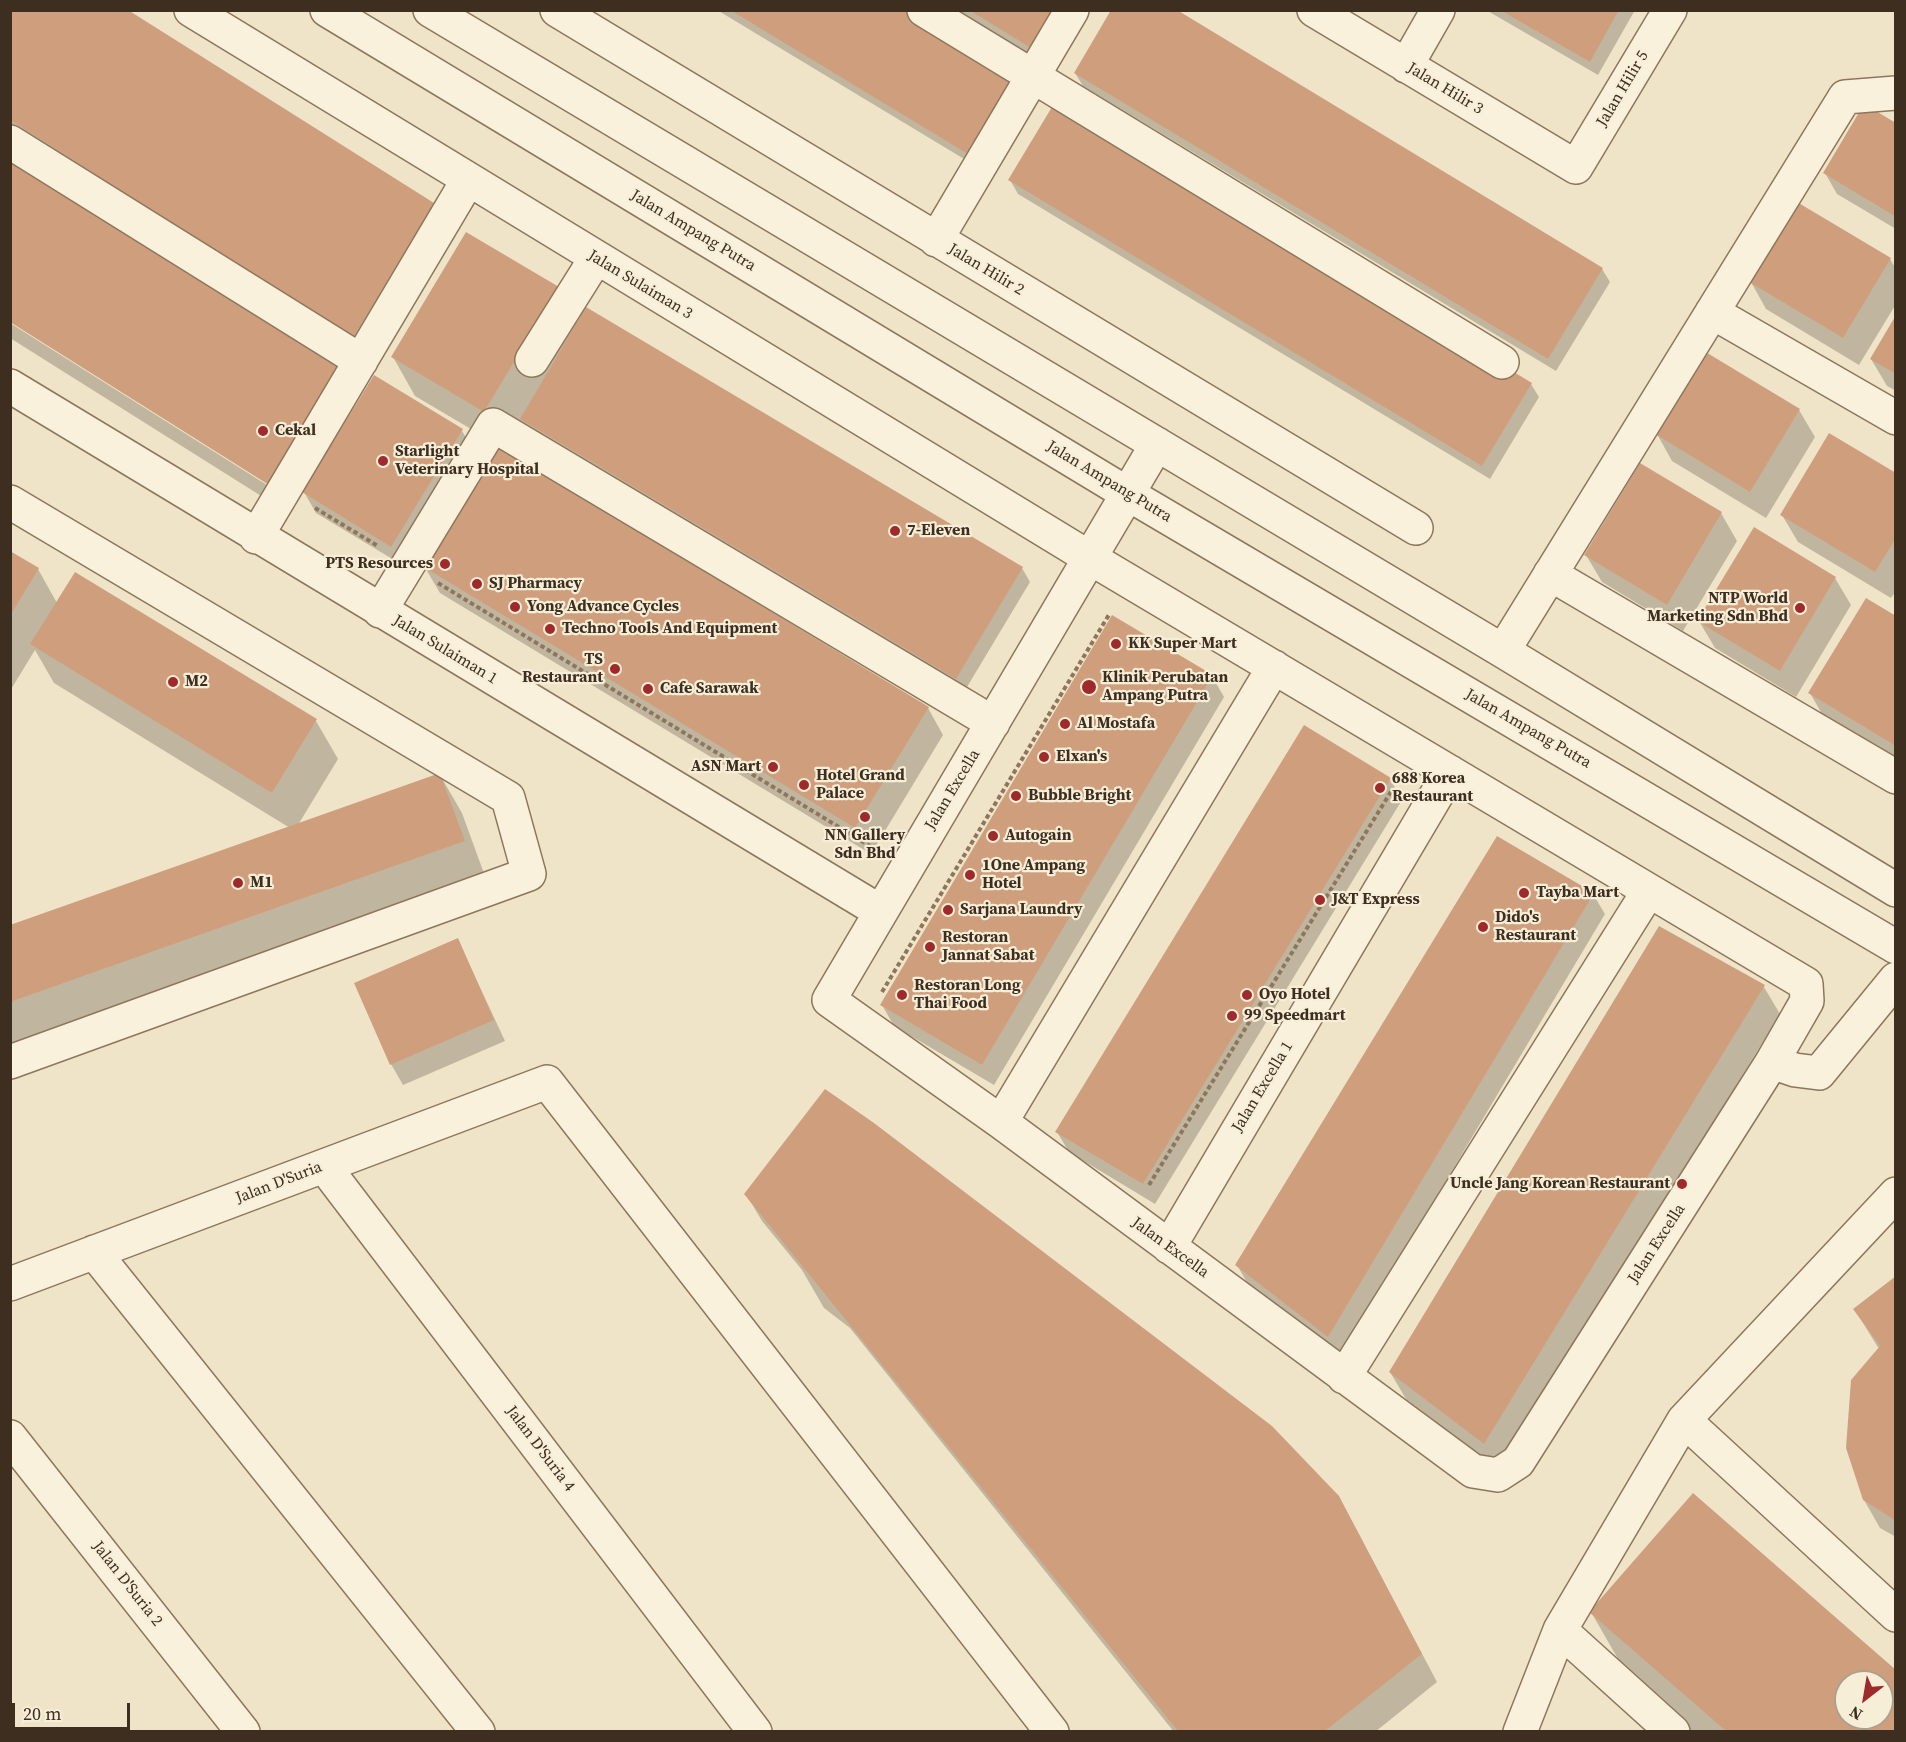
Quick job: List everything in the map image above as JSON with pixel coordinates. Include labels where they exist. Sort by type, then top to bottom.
[{"type":"street","name":"Jalan Sulaiman 3","points":[[191,10],[1129,582],[1416,751],[1648,892]]},
{"type":"street","name":"Jalan Ampang Putra","points":[[327,10],[1128,494],[1896,947]]},
{"type":"street","points":[[430,10],[1503,651],[1896,890]]},
{"type":"street","name":"Jalan Hilir 2","points":[[557,10],[1416,528]]},
{"type":"street","points":[[924,10],[1502,362]]},
{"type":"street","points":[[936,240],[1072,10]]},
{"type":"street","name":"Jalan Hilir 3","points":[[1314,10],[1576,167]]},
{"type":"street","points":[[1406,66],[1437,10]]},
{"type":"street","name":"Jalan Hilir 5","points":[[1576,167],[1670,10]]},
{"type":"street","points":[[1503,651],[1845,97],[1896,93]]},
{"type":"street","points":[[10,142],[360,361]]},
{"type":"street","points":[[256,537],[283,488],[468,180]]},
{"type":"street","points":[[532,360],[596,258]]},
{"type":"street","points":[[1712,312],[1896,418]]},
{"type":"street","name":"Jalan Sulaiman 1","points":[[10,386],[256,537],[881,912]]},
{"type":"street","points":[[380,611],[493,425],[993,723]]},
{"type":"street","name":"Jalan Excella","points":[[1157,444],[829,1000],[1001,1122],[1473,1471],[1498,1475],[1518,1462],[1772,1062],[1807,1001],[1806,984],[1648,892]]},
{"type":"street","points":[[10,502],[508,798],[529,874],[10,1062]]},
{"type":"street","points":[[1550,574],[1896,777]]},
{"type":"street","points":[[1001,1122],[1274,667]]},
{"type":"street","name":"Jalan Excella 1","points":[[1168,1247],[1450,772]]},
{"type":"street","points":[[1344,1377],[1648,892]]},
{"type":"street","points":[[1772,1062],[1795,1070],[1819,1073],[1896,979]]},
{"type":"street","name":"Jalan D'Suria","points":[[10,1284],[547,1082],[1052,1731]]},
{"type":"street","name":"Jalan D'Suria 4","points":[[324,1166],[755,1731]]},
{"type":"street","points":[[1520,1731],[1560,1630],[1684,1420],[1896,1194]]},
{"type":"street","points":[[94,1252],[478,1731]]},
{"type":"street","points":[[1684,1420],[1896,1615]]},
{"type":"street","name":"Jalan D'Suria 2","points":[[10,1437],[243,1731]]},
{"type":"street","points":[[1560,1630],[1673,1731]]},
{"type":"path","points":[[283,488],[907,868]]},
{"type":"path","points":[[863,1024],[1129,582]]},
{"type":"path","points":[[1129,1218],[1416,751]]},
{"type":"building","points":[[10,10],[128,10],[434,203],[353,338],[10,120]]},
{"type":"building","points":[[730,10],[917,10],[1025,76],[976,159]]},
{"type":"building","points":[[969,10],[1065,10],[1039,53]]},
{"type":"building","points":[[1111,10],[1177,10],[1603,268],[1548,359],[1074,73]]},
{"type":"building","points":[[1500,10],[1619,10],[1590,62]]},
{"type":"building","points":[[1058,97],[1532,383],[1482,466],[1008,180]]},
{"type":"building","points":[[1864,104],[1896,123],[1896,217],[1823,173]]},
{"type":"building","points":[[10,157],[341,363],[269,485],[10,322]]},
{"type":"building","points":[[1797,202],[1891,258],[1843,338],[1749,282]]},
{"type":"building","points":[[466,232],[559,287],[484,412],[391,357]]},
{"type":"building","points":[[586,307],[1023,567],[956,679],[520,419]]},
{"type":"building","points":[[1896,315],[1896,374],[1870,359]]},
{"type":"building","points":[[1704,351],[1800,409],[1750,492],[1655,434]]},
{"type":"building","name":"Starlight Veterinary Hospital","points":[[374,375],[463,429],[391,547],[302,492]]},
{"type":"building","points":[[1829,433],[1896,473],[1896,538],[1875,572],[1780,515]]},
{"type":"building","points":[[496,445],[929,707],[855,828],[422,566]]},
{"type":"building","points":[[1640,463],[1722,512],[1667,605],[1584,555]]},
{"type":"building","points":[[1754,527],[1836,577],[1780,671],[1697,621]]},
{"type":"building","points":[[10,551],[39,568],[10,616]]},
{"type":"building","name":"M2","points":[[75,572],[317,719],[272,793],[30,644]]},
{"type":"building","points":[[1866,598],[1896,616],[1896,746],[1808,693]]},
{"type":"building","points":[[1112,615],[1213,675],[982,1065],[880,1005]]},
{"type":"building","points":[[1304,725],[1391,778],[1143,1184],[1055,1132]]},
{"type":"building","name":"M1","points":[[440,773],[465,841],[10,1002],[10,925]]},
{"type":"building","points":[[1497,836],[1594,893],[1328,1337],[1235,1265]]},
{"type":"building","points":[[1659,926],[1765,985],[1484,1444],[1389,1372]]},
{"type":"building","points":[[458,938],[494,1020],[390,1065],[354,983]]},
{"type":"building","points":[[825,1089],[874,1123],[1272,1426],[1339,1496],[1422,1654],[1325,1731],[1178,1731],[744,1194]]},
{"type":"building","points":[[1896,1276],[1896,1521],[1863,1500],[1846,1448],[1851,1380],[1880,1346],[1853,1309]]},
{"type":"building","points":[[1693,1493],[1896,1670],[1896,1731],[1726,1731],[1589,1612]]},
{"type":"place","name":"Cekal","points":[[263,431]]},
{"type":"place","name":"Starlight Veterinary Hospital","points":[[383,461]]},
{"type":"place","name":"7-Eleven","points":[[895,531]]},
{"type":"place","name":"PTS Resources","points":[[445,564]]},
{"type":"place","name":"SJ Pharmacy","points":[[477,584]]},
{"type":"place","name":"Yong Advance Cycles","points":[[515,607]]},
{"type":"place","name":"NTP World Marketing Sdn Bhd","points":[[1800,608]]},
{"type":"place","name":"Techno Tools And Equipment","points":[[550,629]]},
{"type":"place","name":"KK Super Mart","points":[[1116,644]]},
{"type":"place","name":"TS Restaurant","points":[[615,669]]},
{"type":"place","name":"M2","points":[[173,682]]},
{"type":"place","name":"Klinik Perubatan Ampang Putra","points":[[1089,687]]},
{"type":"place","name":"Cafe Sarawak","points":[[648,689]]},
{"type":"place","name":"Al Mostafa","points":[[1065,724]]},
{"type":"place","name":"Elxan's","points":[[1044,757]]},
{"type":"place","name":"ASN Mart","points":[[773,767]]},
{"type":"place","name":"Hotel Grand Palace","points":[[804,785]]},
{"type":"place","name":"688 Korea Restaurant","points":[[1380,788]]},
{"type":"place","name":"Bubble Bright","points":[[1016,796]]},
{"type":"place","name":"NN Gallery Sdn Bhd","points":[[865,817]]},
{"type":"place","name":"Autogain","points":[[993,836]]},
{"type":"place","name":"1One Ampang Hotel","points":[[970,875]]},
{"type":"place","name":"M1","points":[[238,883]]},
{"type":"place","name":"Tayba Mart","points":[[1524,893]]},
{"type":"place","name":"J&T Express","points":[[1320,900]]},
{"type":"place","name":"Sarjana Laundry","points":[[948,910]]},
{"type":"place","name":"Dido's Restaurant","points":[[1483,927]]},
{"type":"place","name":"Restoran Jannat Sabat","points":[[930,947]]},
{"type":"place","name":"Restoran Long Thai Food","points":[[902,995]]},
{"type":"place","name":"Oyo Hotel","points":[[1247,995]]},
{"type":"place","name":"99 Speedmart","points":[[1232,1016]]},
{"type":"place","name":"Uncle Jang Korean Restaurant","points":[[1682,1184]]}]
